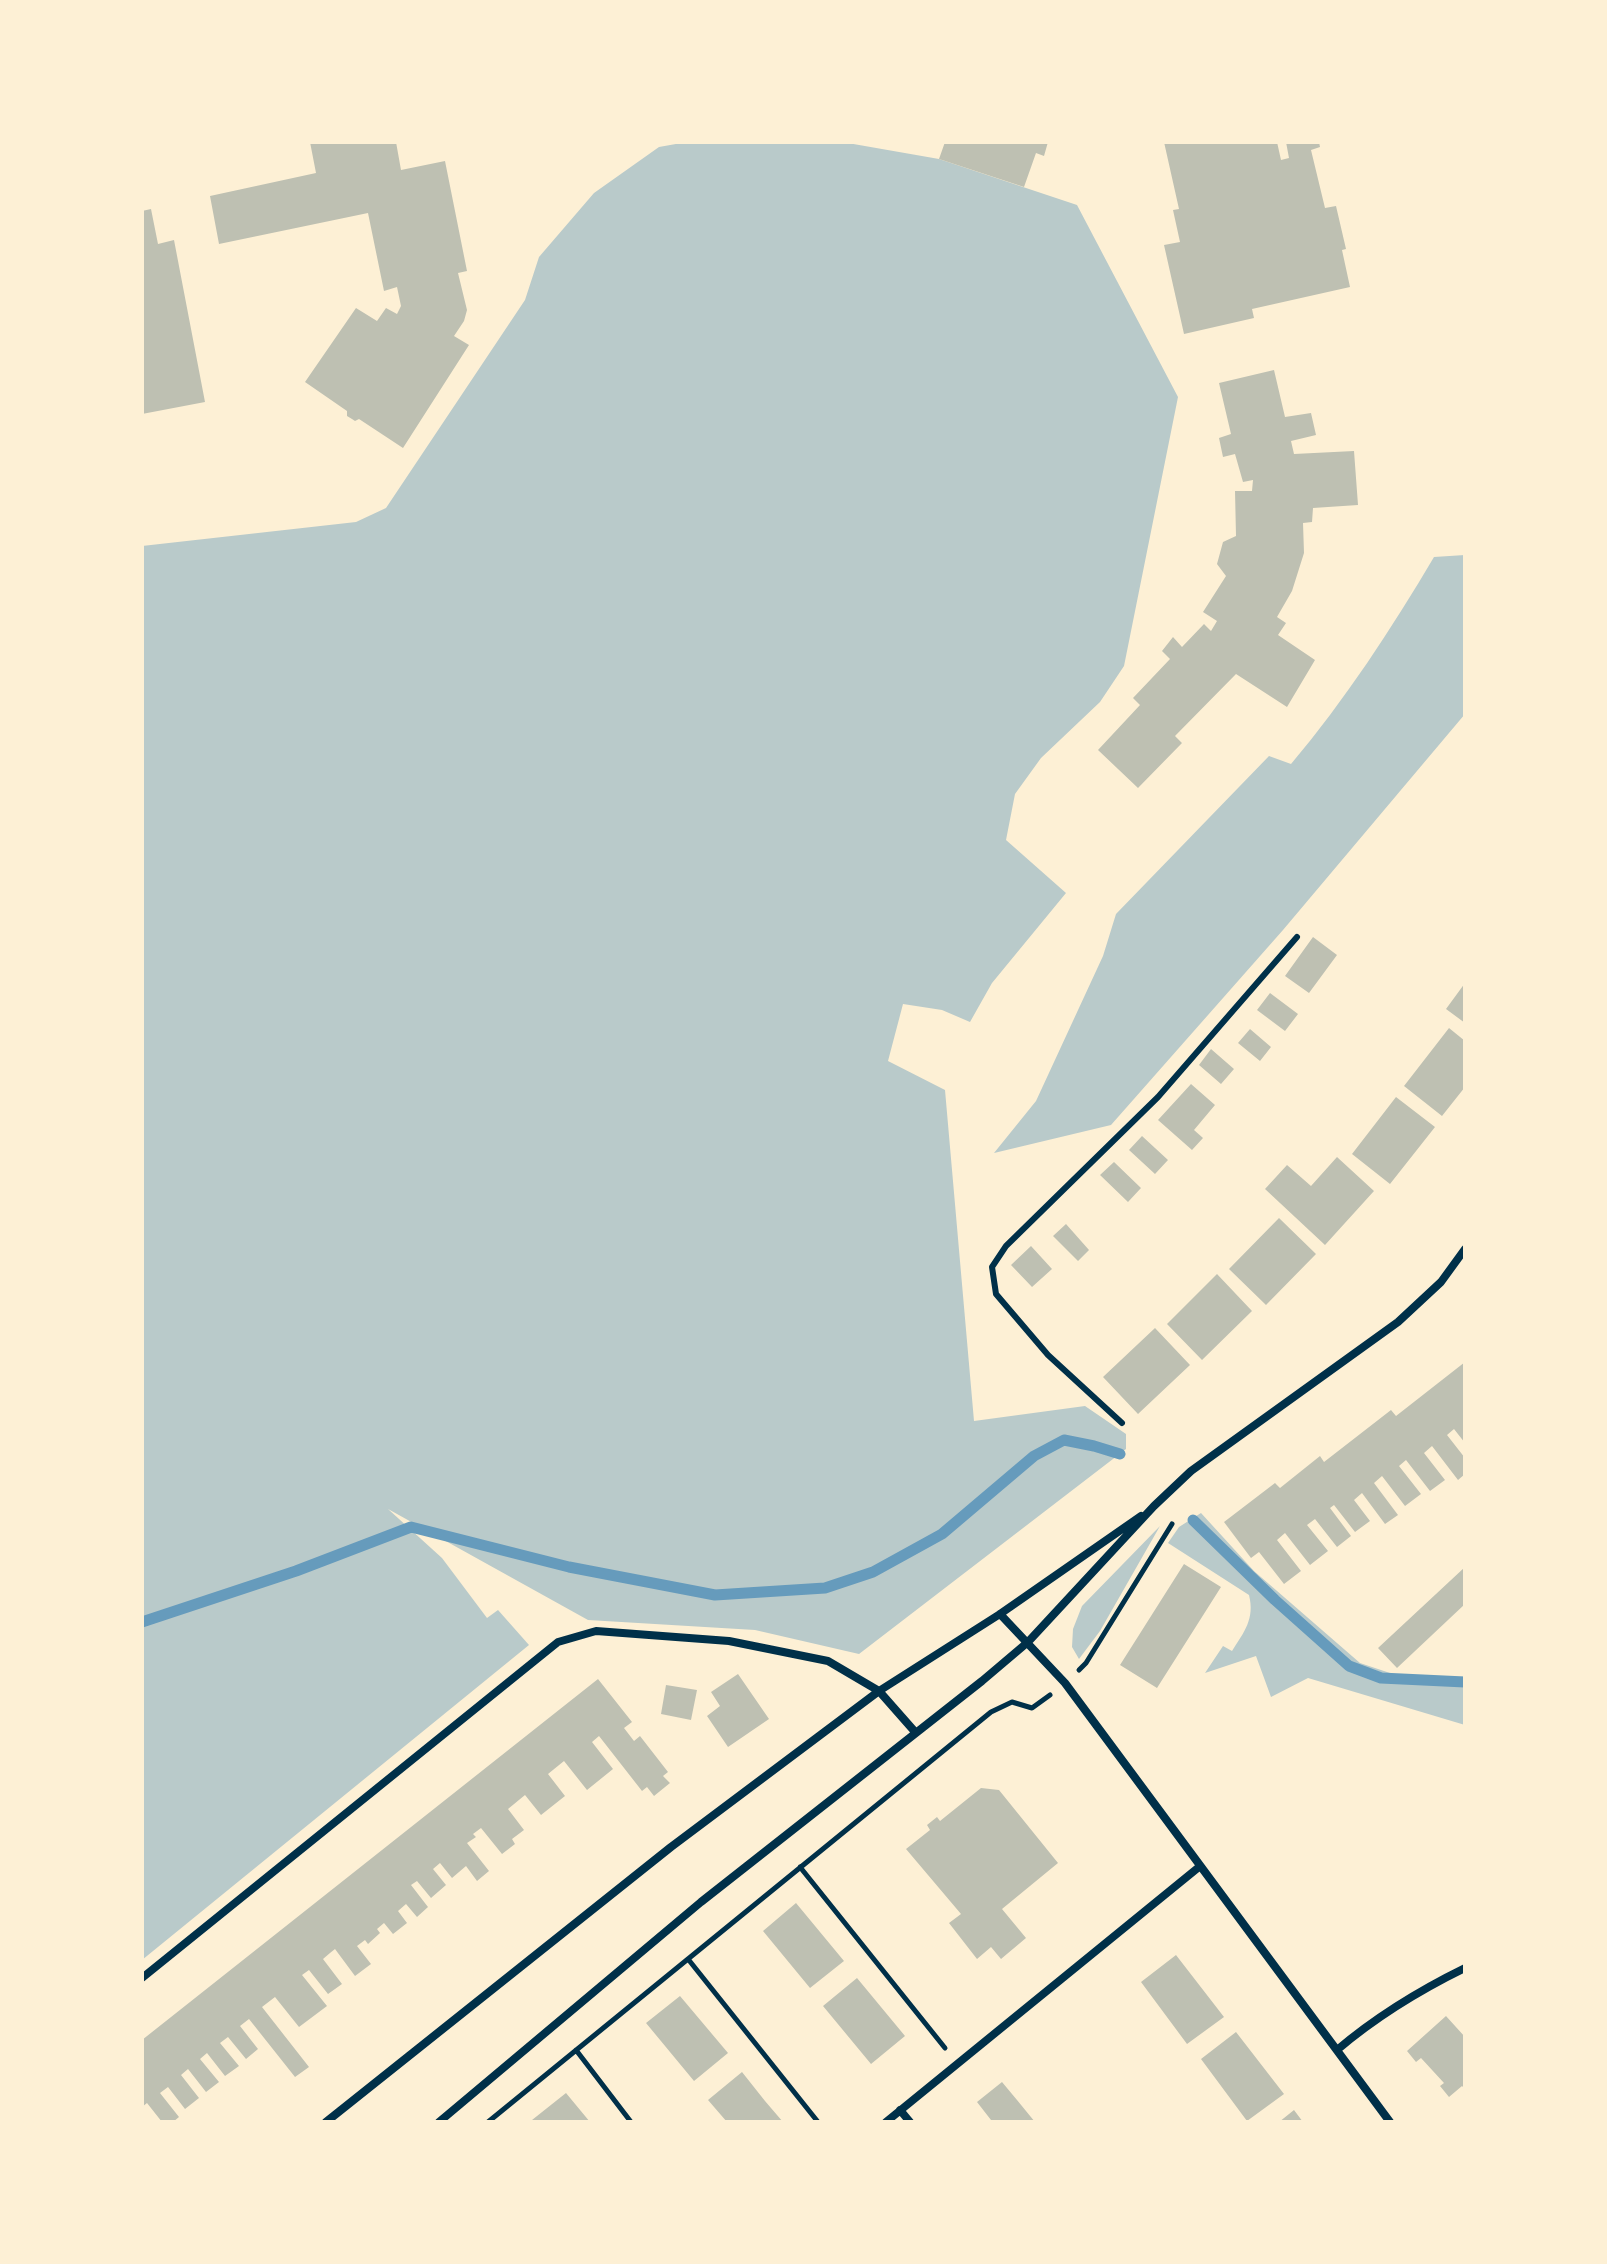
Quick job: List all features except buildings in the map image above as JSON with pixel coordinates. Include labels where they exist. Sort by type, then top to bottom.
[{"type":"street","points":[[439,2122],[701,1902],[1028,1642],[1154,1506],[1191,1471],[1398,1322],[1441,1282],[1465,1249]]},
{"type":"street","points":[[326,2122],[646,1866],[879,1691],[1000,1614],[1154,1506]]},
{"type":"street","points":[[1000,1614],[1065,1683],[1390,2122]]},
{"type":"street","points":[[142,1978],[558,1642],[596,1631],[729,1641],[828,1661],[879,1691],[916,1733]]},
{"type":"street","points":[[886,2122],[1199,1867]]},
{"type":"street","points":[[1337,2050],[1372,2020],[1413,1994],[1465,1968]]},
{"type":"street","points":[[900,2110],[910,2122]]},
{"type":"lane","points":[[1122,1423],[1048,1355],[996,1294],[992,1267],[1006,1246],[1158,1097],[1297,937]]},
{"type":"path","points":[[488,2122],[991,1712],[1012,1702],[1032,1708],[1065,1683],[1086,1663],[1172,1523],[1154,1506]]},
{"type":"path","points":[[800,1867],[957,2063]]},
{"type":"path","points":[[688,1959],[818,2122]]},
{"type":"path","points":[[576,2050],[631,2122]]},
{"type":"shaded area","points":[[687,142],[842,142],[939,159],[1077,205],[1178,397],[1124,666],[1100,702],[1041,758],[1015,794],[1006,840],[1066,893],[992,983],[970,1022],[942,1010],[903,1004],[888,1061],[945,1090],[974,1421],[1085,1406],[1126,1434],[1126,1449],[859,1654],[755,1630],[588,1620],[388,1509],[442,1558],[487,1618],[498,1610],[529,1645],[142,1960],[142,546],[356,522],[386,508],[525,300],[539,257],[594,193],[659,147]]},
{"type":"shaded area","points":[[1465,555],[1465,714],[1283,930],[1111,1125],[994,1153],[1036,1101],[1103,956],[1116,914],[1269,756],[1291,764],[1367,663],[1434,557]]},
{"type":"shaded area","points":[[1201,1513],[1254,1571],[1360,1663],[1393,1674],[1465,1680],[1465,1725],[1308,1678],[1271,1697],[1256,1656],[1205,1673],[1223,1646],[1232,1651],[1241,1638],[1251,1611],[1249,1595],[1168,1543],[1179,1527]]},
{"type":"shaded area","points":[[1160,1526],[1100,1631],[1079,1659],[1072,1647],[1073,1629],[1082,1606]]},
{"type":"waterway","points":[[142,1622],[296,1571],[411,1527],[569,1567],[715,1595],[825,1588],[873,1572],[942,1534],[1034,1456],[1064,1440],[1120,1454]]},
{"type":"waterway","points":[[1193,1520],[1349,1666],[1381,1678],[1465,1682]]}]
